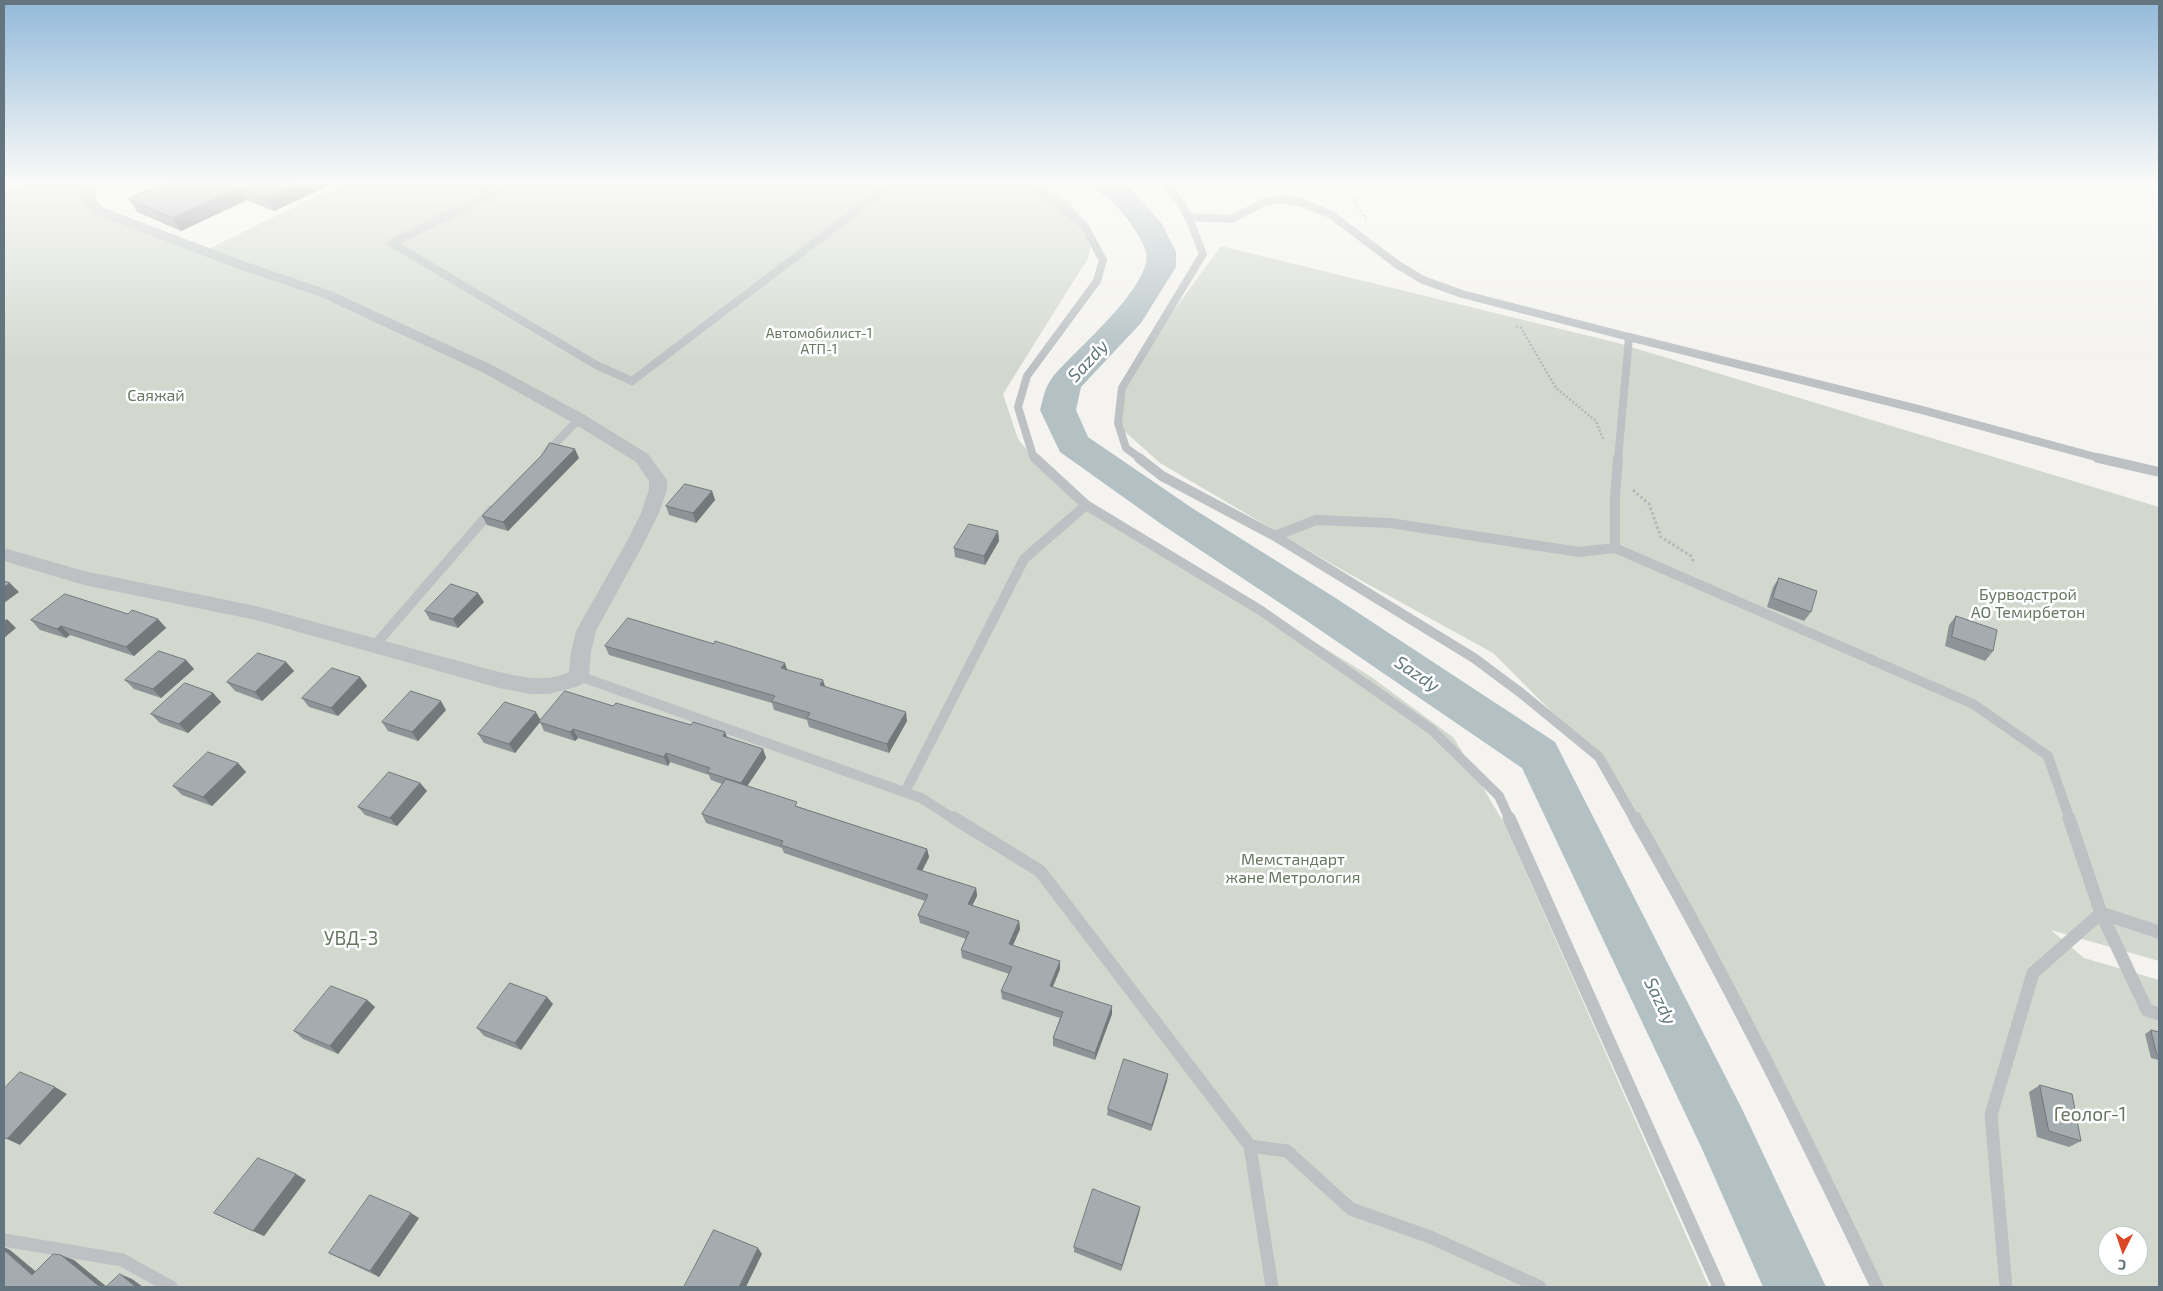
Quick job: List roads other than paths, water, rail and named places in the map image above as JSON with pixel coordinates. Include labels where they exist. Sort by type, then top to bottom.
[{"type":"street","points":[[4,554],[84,578],[256,612],[500,680],[538,688],[564,684],[579,676],[581,652],[586,631],[650,514],[658,490],[658,480],[642,458],[579,419],[488,369],[326,294],[184,243]]},
{"type":"lane","points":[[394,243],[392,244],[598,366],[632,381],[814,243]]},
{"type":"lane","points":[[1094,243],[1103,260],[1097,281],[1027,376],[1018,407],[1033,456],[1086,505],[1260,610],[1432,730],[1498,796],[1718,1287]]},
{"type":"lane","points":[[1199,243],[1203,254],[1122,388],[1118,424],[1126,448],[1162,476],[1275,536],[1474,658],[1521,693],[1599,757],[1692,918],[1812,1151],[1877,1287]]},
{"type":"lane","points":[[1369,243],[1398,265],[1423,280],[1462,294],[1922,410],[2131,467],[2159,472]]},
{"type":"lane","points":[[1615,548],[1617,476],[1629,337]]},
{"type":"lane","points":[[541,459],[579,419]]},
{"type":"lane","points":[[375,645],[502,500]]},
{"type":"lane","points":[[905,792],[1024,559],[1086,505]]},
{"type":"lane","points":[[1275,536],[1316,520],[1390,523],[1580,552],[1615,548],[1973,704],[2048,756],[2101,913],[2147,1010],[2159,1014]]},
{"type":"lane","points":[[579,676],[922,798],[1040,871],[1250,1146],[1272,1287]]},
{"type":"lane","points":[[2101,913],[2159,932]]},
{"type":"lane","points":[[2006,1287],[1991,1115],[2034,973],[2101,913]]},
{"type":"lane","points":[[1250,1146],[1286,1151],[1351,1209],[1430,1237],[1540,1287]]},
{"type":"lane","points":[[4,1240],[122,1260],[171,1287]]},
{"type":"waterway","name":"Sazdy","points":[[1157,243],[1161,252],[1161,267],[1130,316],[1065,384],[1058,410],[1073,444],[1178,517],[1319,608],[1539,755],[1723,1131],[1795,1287]]},
{"type":"park label","name":"Автомобилист-1 АТП-1","points":[[819,342]]},
{"type":"park label","name":"Саяжай","points":[[156,396]]},
{"type":"park label","name":"Бурводстрой АО Темирбетон","points":[[2028,604]]},
{"type":"park label","name":"Мемстандарт және Метрология","points":[[1293,869]]},
{"type":"park label","name":"УВД-3","points":[[351,939]]},
{"type":"park label","name":"Геолог-1","points":[[2090,1115]]}]
